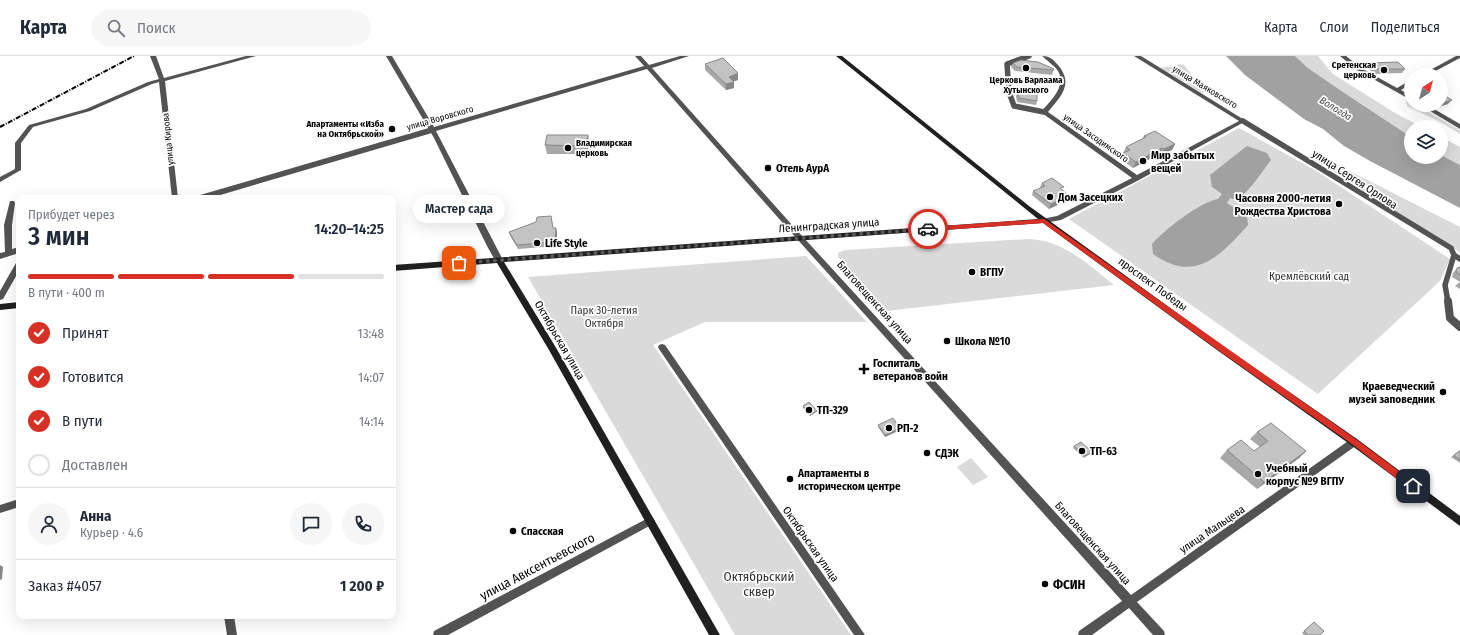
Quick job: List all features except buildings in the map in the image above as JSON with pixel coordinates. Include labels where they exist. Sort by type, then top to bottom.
[{"type":"main road","name":"проспект Победы","points":[[839,56],[1016,200],[1220,348],[1354,442],[1460,522]]},
{"type":"main road","name":"Ленинградская улица","points":[[396,268],[1044,221]]},
{"type":"main road","name":"Октябрьская улица","points":[[499,260],[552,348],[715,635]]},
{"type":"main road","points":[[0,307],[16,305]]},
{"type":"street","name":"улица Кирова","points":[[153,56],[162,80],[175,195]]},
{"type":"street","points":[[0,180],[18,170],[18,143],[30,126],[88,110],[143,85],[253,56]]},
{"type":"street","name":"Октябрьская улица","points":[[390,56],[432,130],[499,260]]},
{"type":"street","name":"Благовещенская улица","points":[[638,56],[801,239],[1160,635]]},
{"type":"street","name":"улица Воровского","points":[[210,195],[686,56]]},
{"type":"street","name":"улица Засодимского","points":[[1029,56],[1007,64],[1009,92],[1014,106],[1044,112],[1137,178]]},
{"type":"street","points":[[1044,112],[1062,90],[1064,85],[1059,67],[1046,56]]},
{"type":"street","name":"улица Маяковского","points":[[1137,56],[1243,121]]},
{"type":"street","points":[[1145,61],[1150,56]]},
{"type":"street","points":[[1342,56],[1359,69],[1404,94]]},
{"type":"street","points":[[1437,68],[1460,56]]},
{"type":"street","points":[[1397,90],[1404,86]]},
{"type":"street","points":[[1435,112],[1460,127]]},
{"type":"street","name":"Ленинградская улица","points":[[1044,221],[1059,218],[1243,121]]},
{"type":"street","name":"улица Сергея Орлова","points":[[1243,121],[1312,162],[1372,202],[1451,248],[1457,257],[1445,285],[1449,293],[1447,313],[1454,323],[1460,327]]},
{"type":"street","points":[[9,253],[8,225],[12,203]]},
{"type":"street","points":[[0,256],[16,251]]},
{"type":"street","points":[[0,297],[16,270]]},
{"type":"street","name":"Октябрьская улица","points":[[662,347],[860,635]]},
{"type":"street","name":"улица Мальцева","points":[[1083,635],[1129,601],[1262,510],[1354,442]]},
{"type":"street","points":[[0,509],[16,504]]},
{"type":"street","name":"улица Авксентьевского","points":[[438,635],[650,521]]},
{"type":"street","points":[[230,619],[232,635]]},
{"type":"green space","points":[[1295,56],[1318,56],[1333,74],[1408,120],[1404,120],[1404,132],[1340,90],[1308,68]]},
{"type":"green space","points":[[1179,64],[1184,65],[1206,93],[1202,93],[1161,68]]},
{"type":"green space","points":[[1419,112],[1429,112],[1443,120],[1436,120]]},
{"type":"green space","points":[[1448,123],[1460,130],[1460,134],[1448,127]]},
{"type":"green space","name":"Кремлёвский сад","points":[[1239,128],[1315,170],[1450,259],[1440,281],[1318,394],[1069,219]]},
{"type":"green space","points":[[1448,141],[1460,147],[1460,165],[1448,159]]},
{"type":"green space","points":[[1314,159],[1326,159],[1460,227],[1460,252]]},
{"type":"green space","name":"ВГПУ","points":[[1028,239],[1041,240],[1064,248],[1085,261],[1114,285],[886,311],[838,257],[838,253],[845,250]]},
{"type":"green space","points":[[806,256],[867,322],[705,322],[653,345],[851,635],[735,635],[528,277]]},
{"type":"green space","points":[[971,458],[988,477],[973,485],[957,467]]},
{"type":"water","name":"Вологда","points":[[1226,56],[1295,56],[1308,68],[1404,132],[1404,164],[1448,164],[1448,159],[1460,165],[1460,208],[1344,146],[1323,129],[1304,119],[1245,75]]},
{"type":"water","points":[[1247,146],[1267,153],[1271,160],[1252,186],[1243,195],[1237,199],[1230,198],[1227,203],[1247,216],[1248,225],[1217,256],[1194,266],[1182,266],[1168,263],[1153,254],[1152,244],[1165,231],[1192,211],[1210,201],[1218,199],[1222,194],[1212,187],[1210,175]]},
{"type":"railway","points":[[0,127],[134,56]]},
{"type":"way so far","points":[[459,263],[483,260],[519,259],[928,229]]},
{"type":"place","name":"Церковь Варлаама Хутынского","points":[[1026,68]]},
{"type":"place","name":"Сретенская церковь","points":[[1384,70]]},
{"type":"place","name":"Апартаменты «Изба на Октябрьской»","points":[[392,129]]},
{"type":"place","name":"Владимирская церковь","points":[[568,148]]},
{"type":"place","name":"Мир забытых вещей","points":[[1143,161]]},
{"type":"place","name":"Отель АурА","points":[[768,168]]},
{"type":"place","name":"Дом Засецких","points":[[1050,197]]},
{"type":"place","name":"Часовня 2000-летия Рождества Христова","points":[[1339,204]]},
{"type":"place","name":"Life Style","points":[[537,243]]},
{"type":"place","name":"Мастер сада","points":[[459,263]]},
{"type":"place","name":"ВГПУ","points":[[972,272]]},
{"type":"place","name":"Школа №10","points":[[947,341]]},
{"type":"place","name":"Госпиталь ветеранов войн","points":[[864,369]]},
{"type":"place","name":"Краеведческий музей заповедник","points":[[1443,392]]},
{"type":"place","name":"ТП-329","points":[[809,410]]},
{"type":"place","name":"РП-2","points":[[889,428]]},
{"type":"place","name":"ТП-63","points":[[1082,451]]},
{"type":"place","name":"СДЭК","points":[[927,453]]},
{"type":"place","name":"Учебный корпус №9 ВГПУ","points":[[1258,474]]},
{"type":"place","name":"Апартаменты в историческом центре","points":[[790,479]]},
{"type":"place","name":"Спасская","points":[[513,531]]},
{"type":"place","name":"ФСИН","points":[[1045,584]]},
{"type":"route","points":[[928,229],[1044,221],[1070,238],[1220,348],[1354,442],[1413,486]]},
{"type":"park label","name":"Парк 30-летия Октября","points":[[604,316]]},
{"type":"park label","name":"Октябрьский сквер","points":[[759,584]]}]
